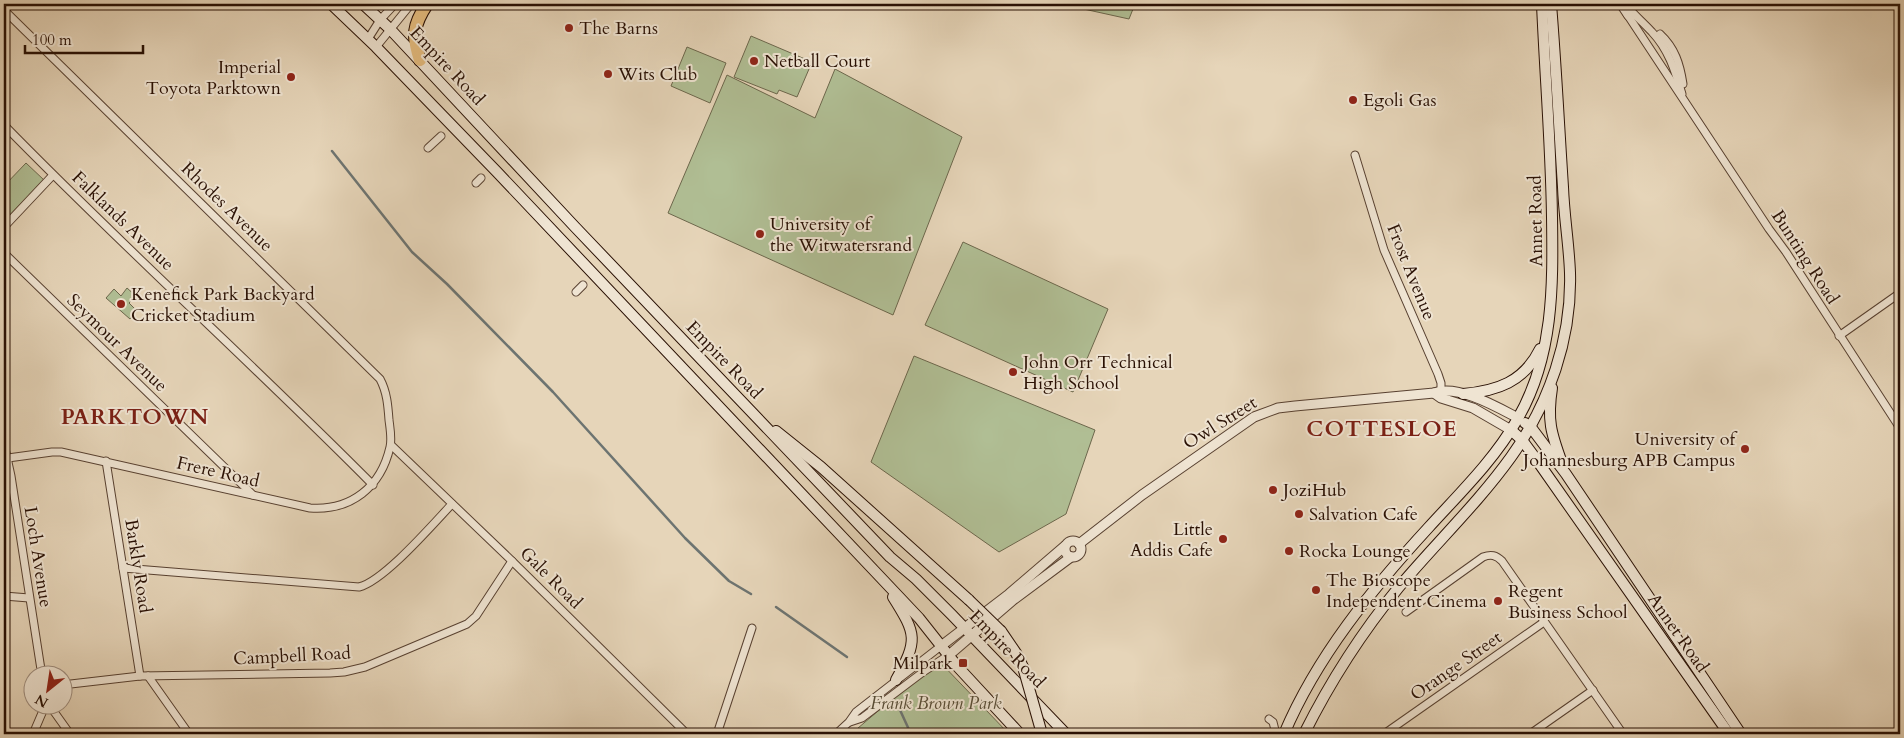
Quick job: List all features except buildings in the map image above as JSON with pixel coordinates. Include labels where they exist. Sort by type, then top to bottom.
[{"type":"highway","points":[[420,60],[416,48],[415,31],[418,18],[427,4]]},
{"type":"main road","name":"Empire Road","points":[[331,4],[376,47],[592,272],[919,618],[948,655],[1020,734]]},
{"type":"main road","name":"Empire Road","points":[[363,4],[420,60],[575,227],[890,557],[964,628],[1066,734]]},
{"type":"main road","points":[[372,4],[376,9],[378,18]]},
{"type":"main road","name":"Annet Road","points":[[1542,4],[1550,133],[1553,295],[1548,332],[1537,373],[1518,418],[1530,426],[1566,474],[1734,732]]},
{"type":"main road","name":"Annet Road","points":[[1530,426],[1555,372],[1566,327],[1570,289],[1552,4]]},
{"type":"main road","points":[[1544,53],[1555,52]]},
{"type":"main road","points":[[1463,394],[1495,389],[1518,377],[1535,358],[1548,332]]},
{"type":"main road","points":[[1555,372],[1550,404],[1551,431],[1566,474]]},
{"type":"main road","points":[[1284,734],[1324,659],[1368,598],[1458,496],[1511,430],[1518,418]]},
{"type":"main road","points":[[766,426],[795,444],[1001,631],[1023,667],[1042,734]]},
{"type":"main road","points":[[1304,734],[1332,682],[1374,619],[1400,586],[1497,475],[1530,426]]},
{"type":"main road","name":"Annet Road","points":[[1511,430],[1522,440],[1734,732]]},
{"type":"main road","points":[[883,582],[909,623],[913,635],[910,655],[896,680]]},
{"type":"street","points":[[368,39],[378,18],[395,4]]},
{"type":"street","points":[[376,47],[411,4]]},
{"type":"street","name":"Bunting Road","points":[[1620,4],[1652,45],[1685,102],[1786,252],[1900,428]]},
{"type":"street","name":"Bunting Road","points":[[1625,4],[1661,42],[1669,56],[1685,102]]},
{"type":"street","name":"Rhodes Avenue","points":[[4,10],[380,379],[386,394],[391,445]]},
{"type":"street","name":"Falklands Avenue","points":[[4,125],[53,175],[301,413],[373,485]]},
{"type":"street","points":[[428,148],[441,136]]},
{"type":"street","name":"Frost Avenue","points":[[1354,155],[1384,250],[1438,374],[1439,394]]},
{"type":"street","points":[[4,227],[53,175]]},
{"type":"street","name":"Seymour Avenue","points":[[4,254],[253,495]]},
{"type":"street","points":[[576,292],[583,285]]},
{"type":"street","points":[[1839,336],[1900,293]]},
{"type":"street","name":"Owl Street","points":[[1439,394],[1473,408],[1511,430]]},
{"type":"street","name":"Owl Street","points":[[1080,544],[1142,495],[1254,417],[1278,408],[1439,394],[1463,394],[1485,401],[1518,418]]},
{"type":"street","name":"Loch Avenue","points":[[4,444],[8,458],[40,666]]},
{"type":"street","points":[[373,485],[381,472],[391,445]]},
{"type":"street","name":"Gale Road","points":[[391,445],[512,561],[687,734]]},
{"type":"street","name":"Frere Road","points":[[8,458],[52,452],[106,462],[310,508],[323,509],[343,504],[373,485]]},
{"type":"street","name":"Barkly Road","points":[[106,462],[123,568],[144,676],[189,734]]},
{"type":"street","points":[[123,568],[359,586],[368,583],[390,566],[452,504]]},
{"type":"street","points":[[836,734],[849,722],[856,712],[1009,594],[1068,542],[1073,540],[1080,544],[1080,553],[1070,557],[1020,595],[948,655],[862,718],[849,722]]},
{"type":"street","points":[[1065,546],[1066,554],[1070,557]]},
{"type":"street","points":[[1406,612],[1483,558],[1495,556],[1502,561],[1623,734]]},
{"type":"street","name":"Campbell Road","points":[[72,684],[144,676],[330,673],[365,667],[468,624],[476,616],[512,561]]},
{"type":"street","points":[[4,596],[30,598]]},
{"type":"street","name":"Orange Street","points":[[1384,734],[1544,622]]},
{"type":"street","points":[[717,734],[752,628]]},
{"type":"street","points":[[1530,734],[1593,690]]},
{"type":"street","points":[[33,734],[40,716]]},
{"type":"street","points":[[57,716],[70,734]]},
{"type":"street","points":[[1269,719],[1273,722],[1276,734]]},
{"type":"green space","points":[[1061,4],[1135,4],[1129,19]]},
{"type":"green space","points":[[751,36],[812,62],[797,97],[779,90],[777,94],[734,77]]},
{"type":"green space","points":[[687,47],[726,63],[710,103],[671,86]]},
{"type":"green space","points":[[835,69],[962,137],[893,315],[668,213],[727,75],[815,118]]},
{"type":"green space","points":[[26,163],[44,180],[4,221],[4,186]]},
{"type":"green space","points":[[963,242],[1108,309],[1073,392],[925,325]]},
{"type":"green space","name":"Kenefick Park Backyard Cricket Stadium","points":[[127,288],[136,296],[129,303],[137,311],[130,319],[106,298],[114,289],[121,296]]},
{"type":"green space","points":[[914,356],[1095,430],[1066,514],[999,552],[871,462]]},
{"type":"green space","name":"Frank Brown Park","points":[[938,660],[1009,734],[851,734]]},
{"type":"waterway","points":[[332,151],[412,252],[447,284],[553,392],[685,538],[729,581],[751,594]]},
{"type":"waterway","points":[[776,607],[847,657]]},
{"type":"waterway","points":[[900,710],[911,734]]},
{"type":"place","name":"The Barns","points":[[569,28]]},
{"type":"place","name":"Netball Court","points":[[754,61]]},
{"type":"place","name":"Wits Club","points":[[608,74]]},
{"type":"place","name":"Imperial Toyota Parktown","points":[[291,77]]},
{"type":"place","name":"Egoli Gas","points":[[1353,100]]},
{"type":"place","name":"University of the Witwatersrand","points":[[760,234]]},
{"type":"place","name":"Kenefick Park Backyard Cricket Stadium","points":[[121,304]]},
{"type":"place","name":"John Orr Technical High School","points":[[1013,372]]},
{"type":"place","name":"University of Johannesburg APB Campus","points":[[1745,449]]},
{"type":"place","name":"JoziHub","points":[[1273,490]]},
{"type":"place","name":"Salvation Cafe","points":[[1299,514]]},
{"type":"place","name":"Little Addis Cafe","points":[[1223,539]]},
{"type":"place","name":"Rocka Lounge","points":[[1289,551]]},
{"type":"place","name":"The Bioscope Independent Cinema","points":[[1316,590]]},
{"type":"place","name":"Regent Business School","points":[[1498,601]]},
{"type":"place","name":"Milpark","points":[[963,663]]},
{"type":"district","name":"PARKTOWN","points":[[135,417]]},
{"type":"district","name":"COTTESLOE","points":[[1382,429]]}]
